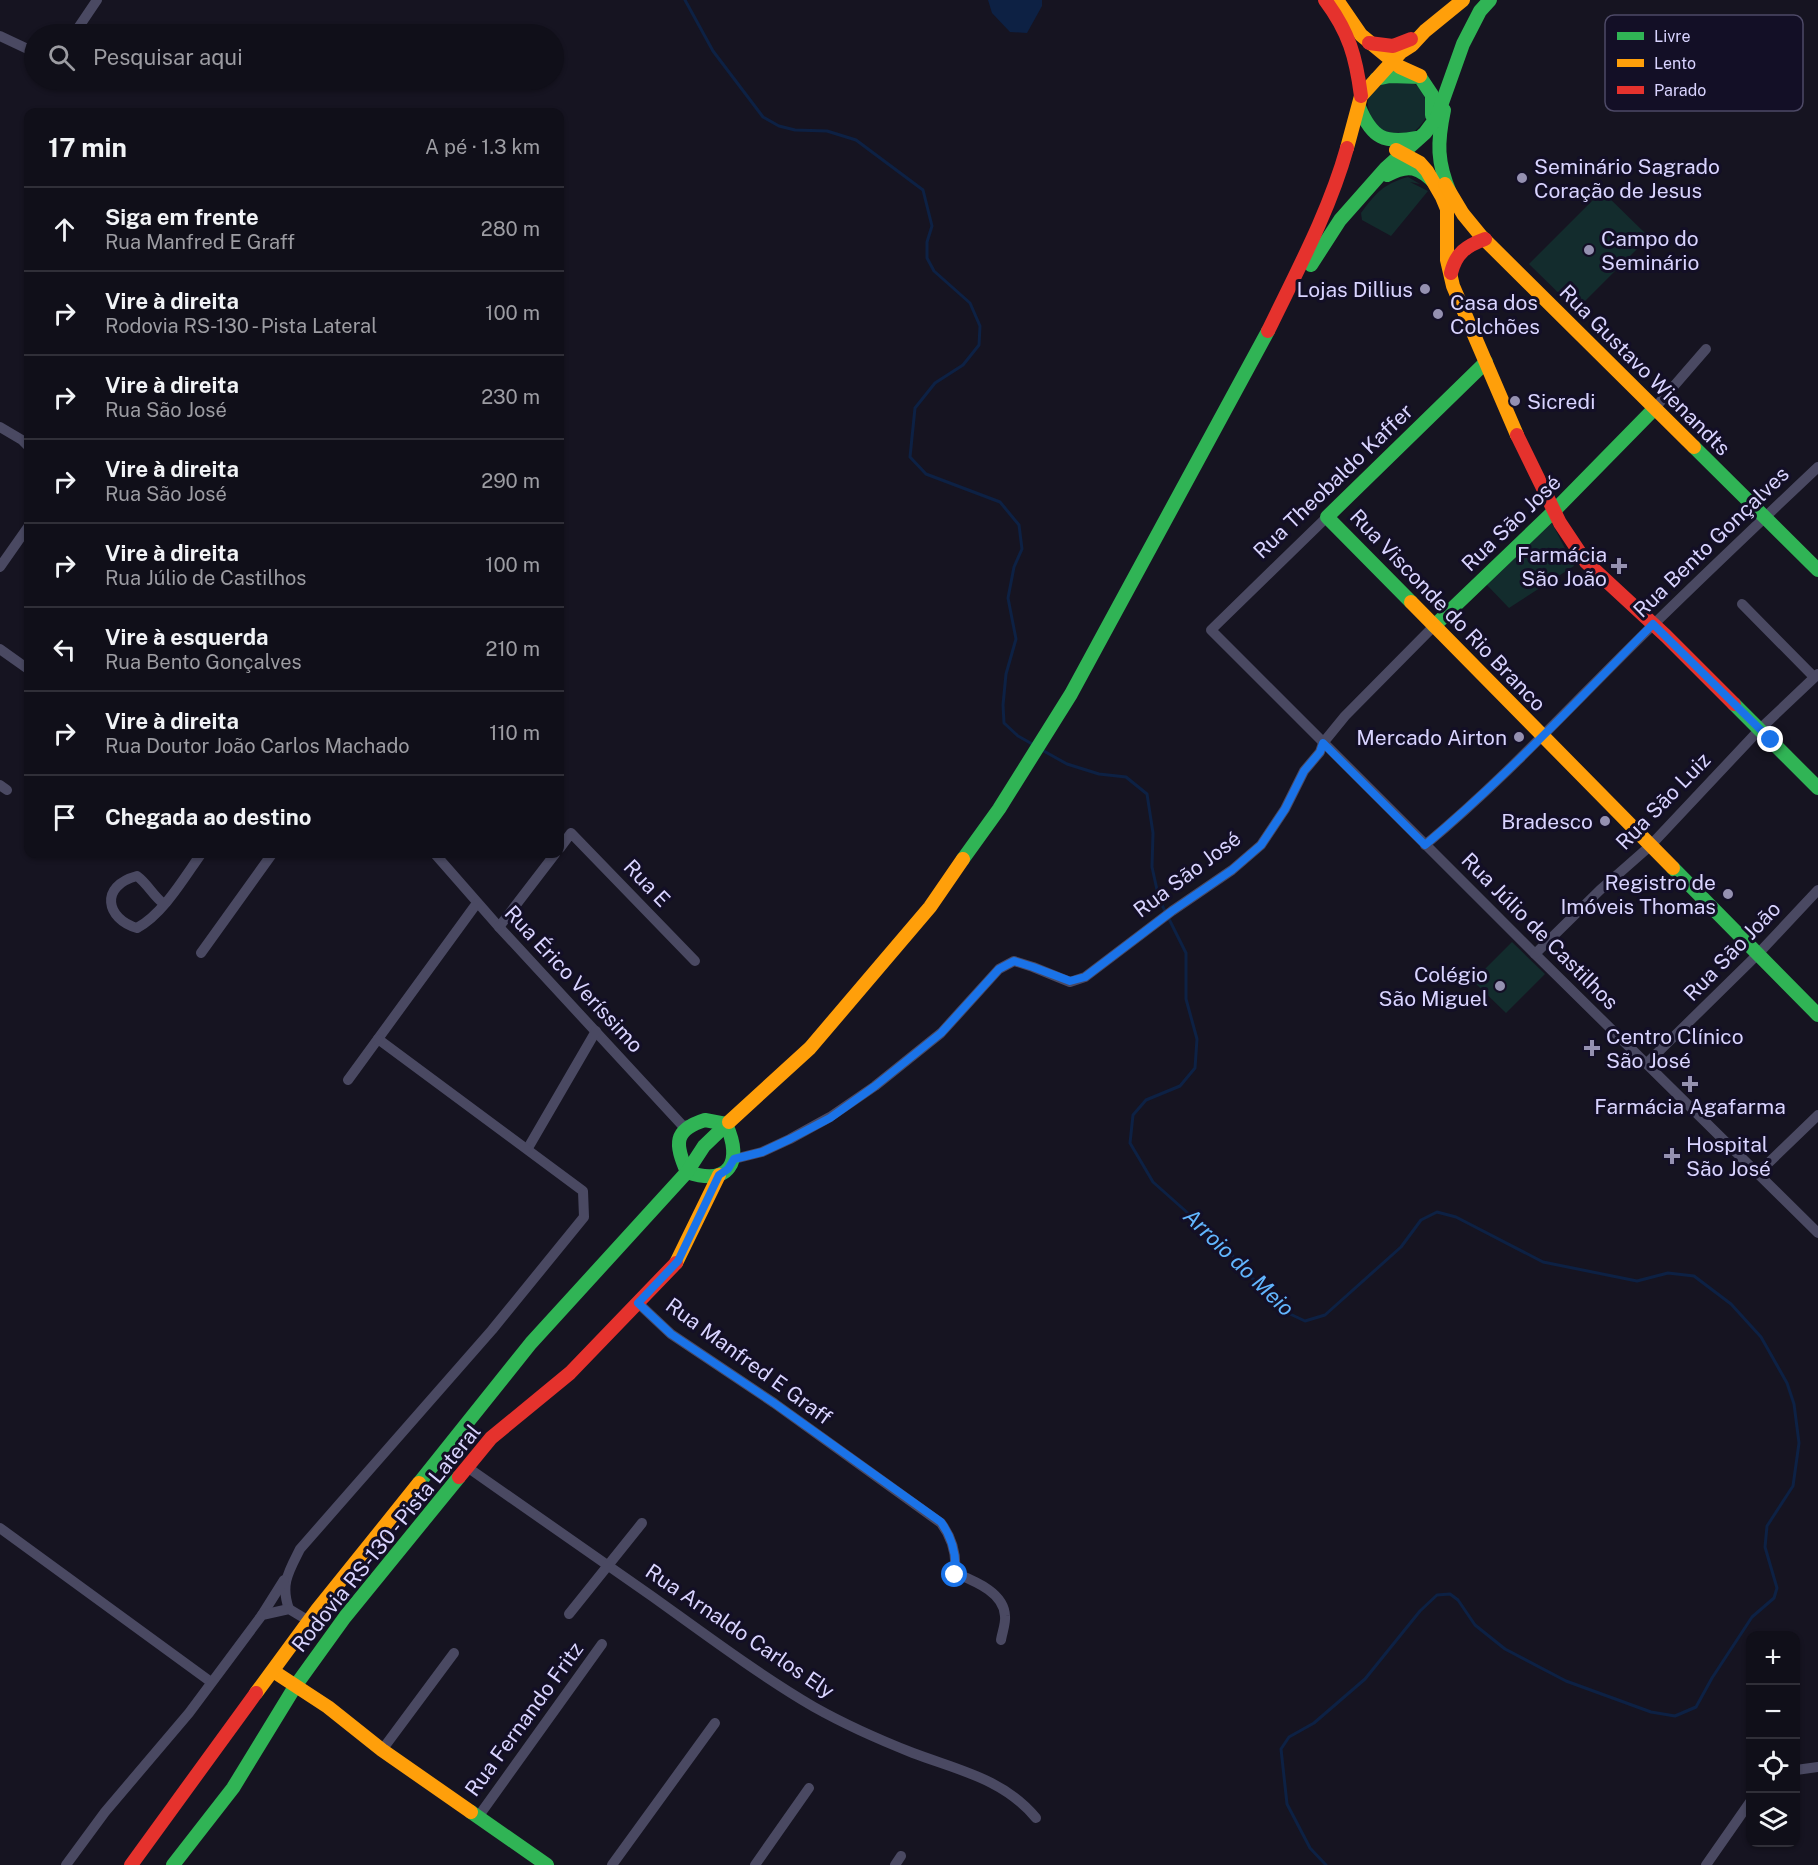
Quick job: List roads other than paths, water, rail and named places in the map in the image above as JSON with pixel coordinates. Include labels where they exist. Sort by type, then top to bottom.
[{"type":"main road","points":[[1325,0],[1347,25],[1400,66],[1420,77],[1432,91],[1434,103],[1430,125],[1433,160],[1446,195]]},
{"type":"main road","points":[[1331,0],[1347,25]]},
{"type":"main road","points":[[1337,0],[1347,25],[1357,64],[1360,101],[1368,129],[1390,147],[1420,163],[1436,184]]},
{"type":"main road","points":[[1347,25],[1349,0]]},
{"type":"main road","points":[[130,1865],[309,1621],[531,1343],[687,1172],[704,1146],[810,1048],[930,907],[1012,789],[1058,716],[1150,552],[1267,334],[1338,180],[1352,123],[1360,101],[1393,60],[1463,0]]},
{"type":"main road","points":[[1267,334],[1340,220],[1386,168],[1425,133],[1437,117],[1463,45],[1480,11],[1490,0]]},
{"type":"main road","points":[[1369,43],[1393,46],[1406,42],[1425,31]]},
{"type":"main road","points":[[1453,69],[1438,148],[1446,195],[1450,275],[1506,414],[1553,512],[1586,562],[1653,624],[1818,788]]},
{"type":"main road","points":[[1376,79],[1399,75],[1420,77]]},
{"type":"main road","points":[[1374,135],[1397,141],[1417,138]]},
{"type":"main road","points":[[1367,189],[1390,172],[1404,166],[1414,167],[1427,175],[1446,195]]},
{"type":"main road","name":"Rua Gustavo Wienandts","points":[[1446,195],[1485,239],[1818,570]]},
{"type":"main road","points":[[1450,275],[1455,258],[1464,248],[1485,239]]},
{"type":"main road","name":"Rua Theobaldo Kaffer","points":[[1327,517],[1486,362]]},
{"type":"main road","name":"Rua São José","points":[[1434,626],[1553,512],[1654,409]]},
{"type":"main road","name":"Rua Visconde do Rio Branco","points":[[1327,517],[1818,1015]]},
{"type":"main road","points":[[687,1172],[680,1153],[680,1138],[688,1126],[705,1120],[726,1124]]},
{"type":"main road","points":[[726,1124],[735,1149],[734,1159]]},
{"type":"main road","name":"Rodovia RS-130 - Pista Lateral","points":[[173,1865],[233,1788],[296,1685],[345,1617],[491,1437],[570,1373],[678,1261],[719,1175],[728,1169],[734,1159]]},
{"type":"main road","points":[[687,1172],[709,1178],[719,1175]]},
{"type":"main road","points":[[273,1671],[328,1707],[382,1750],[547,1865]]},
{"type":"street","points":[[81,24],[97,0]]},
{"type":"street","points":[[0,36],[24,47]]},
{"type":"street","name":"Rua São José","points":[[1654,409],[1706,349]]},
{"type":"street","points":[[0,428],[24,442]]},
{"type":"street","name":"Rua Bento Gonçalves","points":[[1425,845],[1456,819],[1653,624],[1818,467]]},
{"type":"street","name":"Rua Theobaldo Kaffer","points":[[1211,630],[1327,517]]},
{"type":"street","points":[[0,567],[24,533]]},
{"type":"street","points":[[1742,604],[1816,676]]},
{"type":"street","name":"Rua São José","points":[[734,1159],[762,1152],[790,1139],[830,1118],[875,1086],[941,1033],[999,969],[1014,961],[1070,981],[1085,977],[1172,911],[1232,870],[1261,845],[1285,809],[1304,771],[1345,716],[1434,626]]},
{"type":"street","name":"Rua Júlio de Castilhos","points":[[1211,630],[1818,1233]]},
{"type":"street","points":[[0,648],[24,666]]},
{"type":"street","name":"Rua São Luiz","points":[[1535,954],[1600,890],[1650,846],[1760,729],[1816,676]]},
{"type":"street","name":"Rua E","points":[[564,843],[571,833],[695,960]]},
{"type":"street","points":[[164,904],[137,876],[116,885],[111,893],[111,904],[119,918],[129,926],[137,928],[150,922],[164,904],[198,858]]},
{"type":"street","points":[[201,953],[269,858]]},
{"type":"street","name":"Rua Érico Veríssimo","points":[[438,858],[498,927],[682,1125],[688,1126]]},
{"type":"street","points":[[498,927],[552,858]]},
{"type":"street","name":"Rua São João","points":[[1647,1063],[1757,955],[1818,890]]},
{"type":"street","points":[[348,1080],[477,903]]},
{"type":"street","points":[[528,1148],[596,1031]]},
{"type":"street","points":[[66,1865],[105,1812],[189,1713],[262,1615],[286,1577],[300,1549],[492,1330],[584,1217],[583,1191],[378,1039]]},
{"type":"street","points":[[1758,1173],[1818,1115]]},
{"type":"street","name":"Rua Manfred E Graff","points":[[638,1303],[671,1334],[774,1403],[941,1522],[948,1532],[955,1552],[955,1574],[982,1586],[995,1595],[1002,1605],[1005,1616],[1001,1640]]},
{"type":"street","name":"Rua Arnaldo Carlos Ely","points":[[467,1467],[740,1660],[815,1707],[859,1730],[998,1785],[1024,1804],[1036,1818]]},
{"type":"street","points":[[568,1614],[642,1523]]},
{"type":"street","points":[[0,1528],[212,1682]]},
{"type":"street","points":[[286,1577],[284,1596],[289,1609],[309,1621]]},
{"type":"street","points":[[262,1615],[289,1609]]},
{"type":"street","name":"Rua Fernando Fritz","points":[[478,1817],[602,1644]]},
{"type":"street","points":[[382,1750],[454,1653]]},
{"type":"street","points":[[612,1865],[715,1723]]},
{"type":"street","points":[[1800,1769],[1818,1767]]},
{"type":"street","points":[[755,1865],[809,1788]]},
{"type":"street","points":[[1706,1865],[1746,1808]]},
{"type":"water","points":[[988,0],[1042,0],[1042,6],[1027,33],[1010,32],[992,13]]},
{"type":"waterway","name":"Arroio do Meio","points":[[685,0],[713,51],[763,117],[779,126],[795,130],[827,131],[856,140],[923,190],[932,226],[927,242],[927,258],[934,271],[970,303],[980,326],[979,345],[963,365],[935,383],[915,408],[910,457],[926,474],[1000,502],[1019,525],[1022,549],[1014,567],[1008,598],[1016,639],[1006,674],[1004,723],[1018,736],[1034,745]]},
{"type":"waterway","name":"Arroio do Meio","points":[[1042,750],[1067,764],[1099,774],[1126,777],[1147,794],[1153,833],[1152,867],[1159,899],[1186,953],[1186,999],[1197,1039],[1195,1068],[1180,1086],[1146,1100],[1133,1115],[1130,1143],[1153,1182],[1226,1247],[1247,1275],[1282,1298],[1290,1314],[1305,1321],[1325,1315],[1401,1247],[1421,1220],[1437,1212],[1456,1217],[1543,1262],[1637,1281],[1668,1273],[1694,1276],[1731,1304],[1761,1337],[1787,1383],[1794,1404],[1799,1443],[1793,1486],[1767,1526],[1765,1547],[1777,1588],[1774,1598],[1752,1617],[1696,1707],[1675,1716],[1651,1712],[1566,1681],[1505,1649],[1475,1625],[1458,1600],[1450,1594],[1437,1595],[1420,1611],[1365,1679],[1314,1723],[1289,1737],[1281,1749],[1287,1804],[1310,1848],[1326,1865]]},
{"type":"place","name":"Seminário Sagrado Coração de Jesus","points":[[1522,178]]},
{"type":"place","name":"Campo do Seminário","points":[[1589,250]]},
{"type":"place","name":"Lojas Dillius","points":[[1425,289]]},
{"type":"place","name":"Casa dos Colchões","points":[[1438,314]]},
{"type":"place","name":"Sicredi","points":[[1515,401]]},
{"type":"place","name":"Farmácia São João","points":[[1619,566]]},
{"type":"place","name":"Mercado Airton","points":[[1519,737]]},
{"type":"place","name":"Bradesco","points":[[1605,821]]},
{"type":"place","name":"Registro de Imóveis Thomas","points":[[1728,894]]},
{"type":"place","name":"Colégio São Miguel","points":[[1500,986]]},
{"type":"place","name":"Centro Clínico São José","points":[[1592,1048]]},
{"type":"place","name":"Farmácia Agafarma","points":[[1690,1084]]},
{"type":"place","name":"Hospital São José","points":[[1672,1156]]}]
